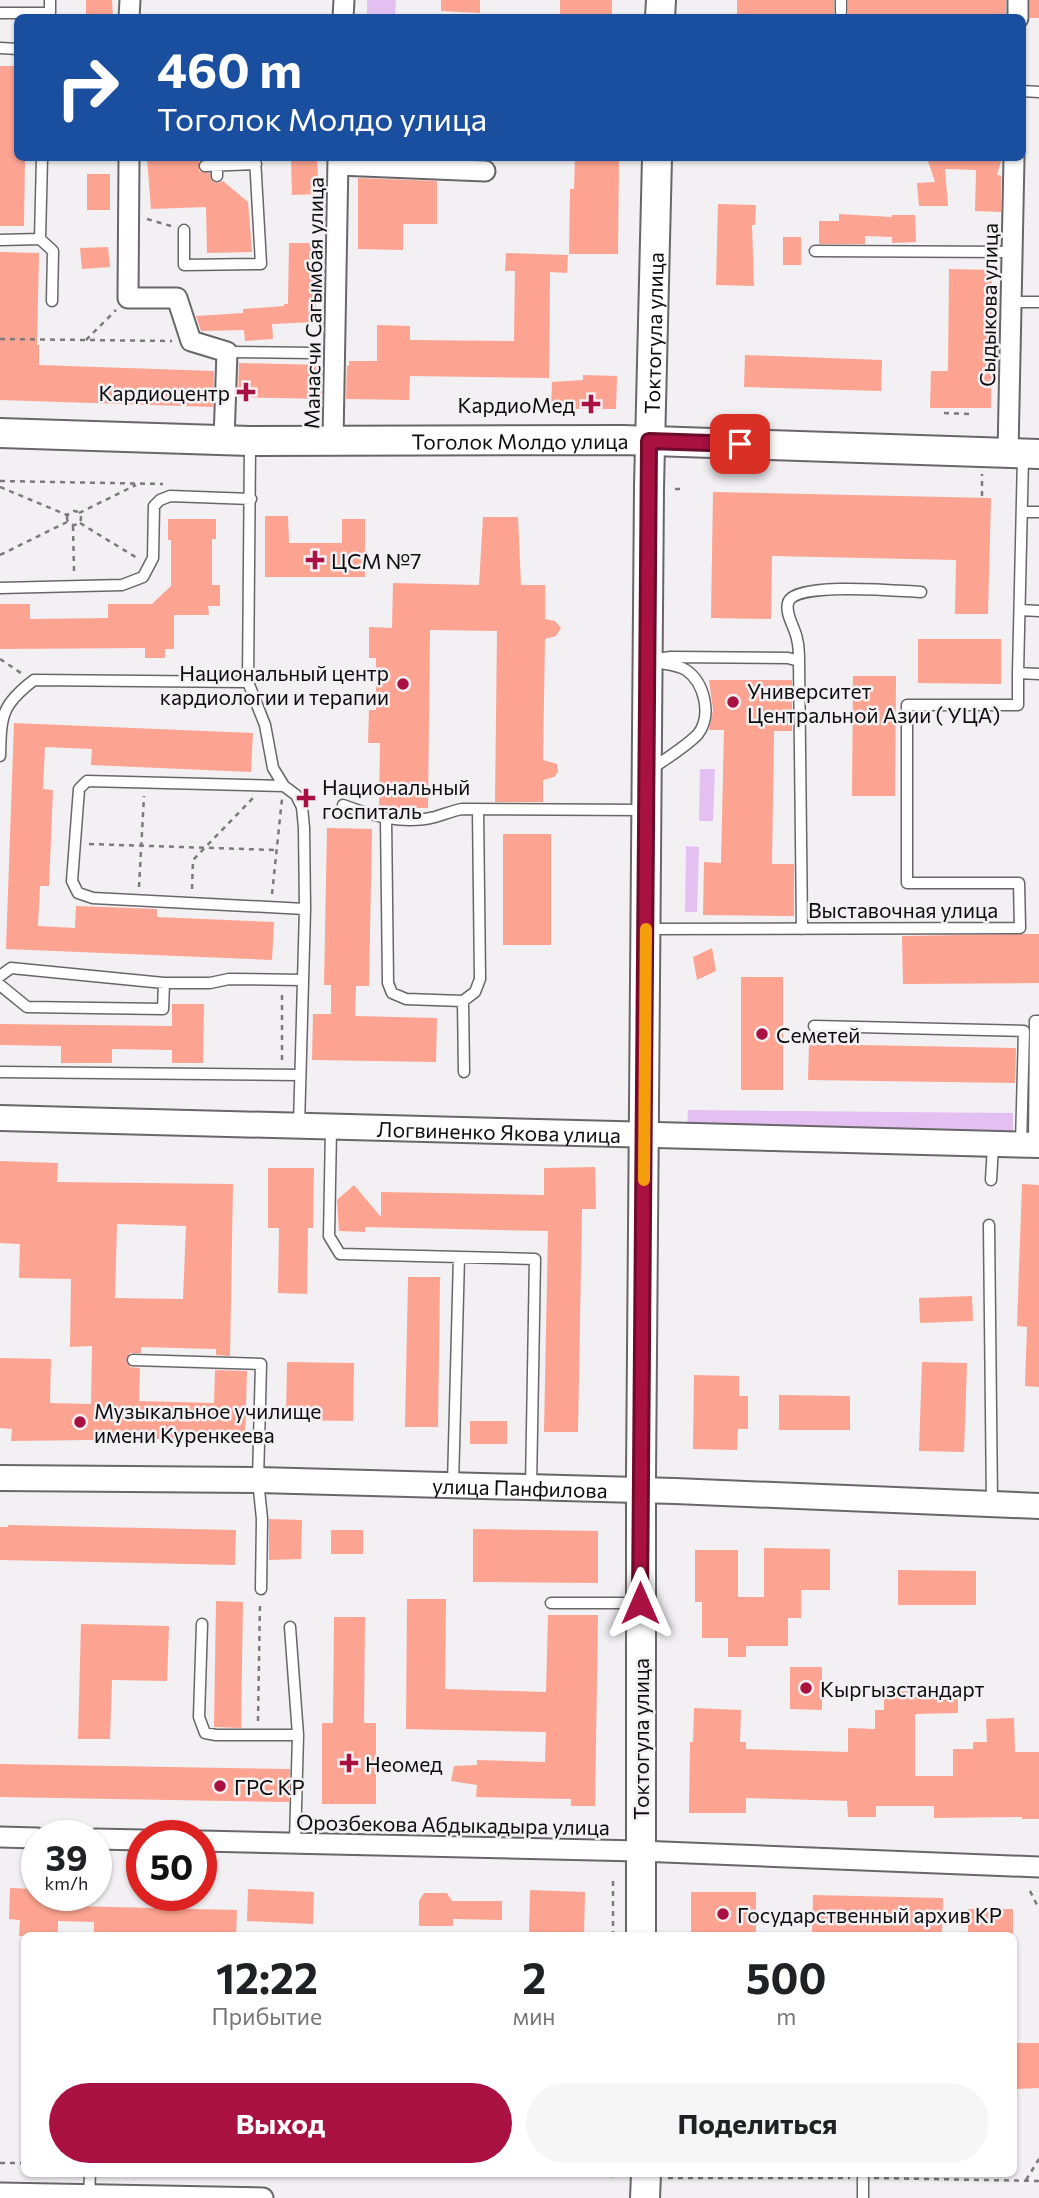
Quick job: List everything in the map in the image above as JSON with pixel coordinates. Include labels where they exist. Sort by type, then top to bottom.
[{"type":"main road","name":"Токтогула улица","points":[[640,1932],[649,441],[657,161]]},
{"type":"main road","name":"Тоголок Молдо улица","points":[[0,433],[237,440],[649,441],[1023,454]]},
{"type":"main road","points":[[645,2198],[646,2177]]},
{"type":"street","points":[[129,161],[128,298],[177,298],[191,341],[227,352],[237,440]]},
{"type":"street","name":"Манасчи Сагымбая улица","points":[[333,441],[338,161],[485,171]]},
{"type":"street","name":"Сыдыкова улица","points":[[1014,161],[1011,302],[1023,454]]},
{"type":"street","name":"Логвиненко Якова улица","points":[[0,1118],[1031,1145]]},
{"type":"street","name":"улица Панфилова","points":[[0,1478],[258,1480],[1039,1506]]},
{"type":"street","points":[[0,1837],[21,1838]]},
{"type":"street","name":"Орозбекова Абдыкадыра улица","points":[[217,1841],[639,1851],[1039,1867]]},
{"type":"street","points":[[0,2193],[263,2198]]},
{"type":"lane","points":[[0,13],[50,13],[50,0]]},
{"type":"lane","points":[[841,0],[841,12]]},
{"type":"lane","points":[[40,239],[42,161]]},
{"type":"lane","points":[[184,230],[184,265],[261,264],[256,161],[217,171],[205,166]]},
{"type":"lane","points":[[0,240],[40,239],[53,251],[52,301]]},
{"type":"lane","points":[[816,251],[1012,252]]},
{"type":"lane","points":[[1011,302],[1039,302]]},
{"type":"lane","points":[[227,352],[313,353]]},
{"type":"lane","points":[[237,440],[251,499],[248,682],[265,725],[273,768],[284,786],[296,795],[302,807],[305,909],[299,1127]]},
{"type":"lane","points":[[1023,454],[1018,673],[1039,674]]},
{"type":"lane","points":[[0,588],[122,585],[143,577],[153,558],[155,506],[160,500],[170,496],[251,499]]},
{"type":"lane","points":[[1022,512],[1039,512]]},
{"type":"lane","points":[[802,929],[799,661],[797,639],[788,616],[789,598],[798,592],[820,589],[921,592]]},
{"type":"lane","points":[[1020,610],[1039,611]]},
{"type":"lane","points":[[648,660],[671,657],[788,657],[799,661]]},
{"type":"lane","points":[[647,773],[697,734],[705,719],[704,696],[686,670],[648,660]]},
{"type":"lane","name":"Выставочная улица","points":[[646,929],[1020,928],[1019,883],[907,883],[907,705],[1018,705],[1018,673]]},
{"type":"lane","points":[[0,756],[1,727],[8,702],[34,680],[248,682]]},
{"type":"lane","points":[[284,786],[87,781],[79,789],[72,881],[78,893],[93,898],[305,909]]},
{"type":"lane","points":[[343,805],[386,819],[434,817],[450,811],[478,809],[647,810]]},
{"type":"lane","points":[[386,819],[388,983],[393,993],[406,999],[463,1000],[475,992],[480,979],[478,809]]},
{"type":"lane","points":[[0,976],[11,968],[164,983],[210,983],[229,979],[302,980]]},
{"type":"lane","points":[[0,985],[27,1006],[163,1009],[164,983]]},
{"type":"lane","points":[[463,1000],[464,1072]]},
{"type":"lane","points":[[1031,1145],[1035,1021],[1039,1021]]},
{"type":"lane","points":[[814,1026],[1024,1031],[1031,1145]]},
{"type":"lane","points":[[0,1072],[300,1075]]},
{"type":"lane","points":[[331,1128],[329,1236],[340,1254],[534,1259],[531,1488]]},
{"type":"lane","points":[[991,1180],[993,1144]]},
{"type":"lane","points":[[989,1225],[992,1505]]},
{"type":"lane","points":[[453,1486],[459,1257]]},
{"type":"lane","points":[[133,1360],[261,1364],[258,1480],[262,1519],[261,1589]]},
{"type":"lane","points":[[551,1602],[640,1603]]},
{"type":"lane","points":[[202,1624],[199,1717],[205,1733],[299,1735]]},
{"type":"lane","points":[[290,1627],[299,1735],[295,1843]]},
{"type":"lane","points":[[89,2195],[90,2177]]},
{"type":"lane","points":[[863,2177],[863,2198]]},
{"type":"path","points":[[140,216],[184,230]]},
{"type":"path","points":[[86,340],[128,298]]},
{"type":"path","points":[[0,339],[191,341]]},
{"type":"path","points":[[944,413],[969,414]]},
{"type":"path","points":[[0,481],[167,484]]},
{"type":"path","points":[[67,522],[67,515],[71,511],[79,513],[139,484]]},
{"type":"path","points":[[0,487],[67,515]]},
{"type":"path","points":[[675,489],[685,489]]},
{"type":"path","points":[[74,526],[80,523],[82,518],[79,513]]},
{"type":"path","points":[[67,522],[74,526]]},
{"type":"path","points":[[0,555],[67,522]]},
{"type":"path","points":[[80,523],[149,565]]},
{"type":"path","points":[[74,526],[74,586]]},
{"type":"path","points":[[0,659],[21,673],[21,690]]},
{"type":"path","points":[[138,901],[145,782]]},
{"type":"path","points":[[192,903],[193,860],[265,785]]},
{"type":"path","points":[[271,907],[275,850],[284,786]]},
{"type":"path","points":[[75,844],[275,850]]},
{"type":"path","points":[[282,980],[282,1075]]},
{"type":"path","points":[[257,1735],[261,1589]]},
{"type":"path","points":[[613,1881],[613,1932]]},
{"type":"path","points":[[1030,1891],[1039,1909]]},
{"type":"path","points":[[1025,2181],[1039,2159]]},
{"type":"path","points":[[0,2163],[21,2163]]},
{"type":"shaded area","points":[[367,0],[396,0],[395,14],[367,14]]},
{"type":"shaded area","points":[[700,769],[715,769],[713,821],[699,821]]},
{"type":"shaded area","points":[[686,846],[699,847],[697,912],[685,912]]},
{"type":"shaded area","points":[[688,1110],[1013,1113],[1013,1133],[687,1126]]},
{"type":"building","points":[[86,0],[112,0],[113,14],[86,14]]},
{"type":"building","points":[[441,0],[480,0],[480,13],[441,11]]},
{"type":"building","points":[[560,0],[612,0],[612,14],[560,14]]},
{"type":"building","points":[[737,0],[834,0],[834,14],[737,14]]},
{"type":"building","points":[[848,0],[1006,0],[1006,14],[848,13]]},
{"type":"building","points":[[1030,0],[1039,0],[1039,18],[1030,18]]},
{"type":"building","points":[[0,66],[14,66],[14,161],[25,161],[24,226],[0,226]]},
{"type":"building","points":[[147,161],[199,161],[199,171],[210,173],[213,182],[223,181],[248,202],[252,252],[207,253],[206,207],[151,209]]},
{"type":"building","points":[[291,161],[317,161],[319,194],[292,195]]},
{"type":"building","points":[[575,161],[619,161],[618,254],[569,254],[570,189],[574,189]]},
{"type":"building","points":[[928,161],[1001,161],[997,175],[1001,176],[1001,212],[975,211],[976,170],[945,169],[948,206],[919,206],[917,183],[935,182]]},
{"type":"building","points":[[87,174],[110,174],[110,210],[87,210]]},
{"type":"building","points":[[358,178],[437,181],[437,224],[403,224],[403,250],[358,249]]},
{"type":"building","points":[[718,204],[756,205],[755,225],[752,225],[754,286],[716,285]]},
{"type":"building","points":[[839,214],[892,217],[915,215],[916,242],[892,243],[892,237],[865,236],[865,244],[819,244],[819,221],[839,221]]},
{"type":"building","points":[[783,237],[801,237],[801,265],[783,265]]},
{"type":"building","points":[[289,243],[315,243],[316,322],[272,324],[273,339],[245,341],[244,330],[201,331],[196,316],[243,313],[243,309],[288,304]]},
{"type":"building","points":[[108,247],[110,267],[82,269],[80,248]]},
{"type":"building","points":[[0,252],[39,253],[39,365],[214,371],[213,407],[0,400]]},
{"type":"building","points":[[506,253],[568,255],[567,273],[550,272],[549,378],[410,376],[409,400],[346,399],[349,361],[377,361],[377,325],[410,326],[410,340],[514,341],[515,271],[505,271]]},
{"type":"building","points":[[949,269],[992,270],[991,408],[930,408],[931,371],[948,371]]},
{"type":"building","points":[[745,355],[882,360],[881,391],[744,387]]},
{"type":"building","points":[[239,363],[322,365],[321,399],[238,397]]},
{"type":"building","points":[[583,375],[617,376],[616,409],[551,409],[552,382],[583,380]]},
{"type":"building","points":[[713,492],[991,498],[988,614],[955,614],[956,560],[772,556],[771,619],[711,618]]},
{"type":"building","name":"ЦСМ №7","points":[[265,516],[288,516],[289,543],[342,543],[342,519],[365,519],[365,577],[265,577]]},
{"type":"building","name":"Национальный центр кардиологии и терапии","points":[[483,517],[518,517],[521,585],[545,585],[545,619],[555,621],[561,628],[556,636],[545,639],[543,760],[557,764],[558,772],[554,777],[543,780],[543,802],[495,802],[497,631],[430,630],[428,808],[379,808],[380,743],[368,743],[369,710],[376,710],[376,658],[369,658],[369,627],[392,628],[393,583],[479,585]]},
{"type":"building","points":[[168,519],[216,519],[216,539],[212,539],[212,585],[220,585],[220,606],[208,606],[209,615],[174,615],[174,649],[165,649],[165,658],[145,658],[145,648],[0,649],[0,604],[30,604],[30,619],[108,618],[108,604],[152,604],[171,586]]},
{"type":"building","points":[[918,639],[1001,639],[1001,684],[918,683]]},
{"type":"building","points":[[853,676],[896,676],[895,796],[852,796]]},
{"type":"building","points":[[709,680],[792,680],[792,731],[774,731],[772,864],[794,864],[794,916],[703,915],[704,862],[721,863],[724,730],[709,730],[713,710]]},
{"type":"building","points":[[14,723],[253,733],[251,772],[91,765],[92,749],[45,747],[43,789],[53,790],[49,886],[40,886],[38,926],[75,928],[76,906],[157,909],[157,917],[274,922],[272,960],[6,949]]},
{"type":"building","points":[[327,828],[372,829],[369,986],[356,986],[355,1016],[437,1018],[436,1062],[312,1060],[313,1014],[331,1014],[331,985],[324,985]]},
{"type":"building","points":[[503,834],[551,834],[551,945],[503,945]]},
{"type":"building","points":[[1039,934],[1039,983],[903,984],[902,936]]},
{"type":"building","points":[[712,948],[716,971],[697,980],[693,957]]},
{"type":"building","name":"Семетей","points":[[741,977],[783,977],[783,1090],[741,1090]]},
{"type":"building","points":[[172,1004],[204,1004],[203,1063],[172,1063],[172,1050],[112,1049],[112,1063],[61,1063],[61,1046],[0,1045],[0,1024],[172,1026]]},
{"type":"building","points":[[809,1044],[1016,1048],[1015,1083],[808,1080]]},
{"type":"building","points":[[0,1161],[58,1163],[57,1182],[233,1184],[230,1356],[216,1355],[216,1349],[141,1347],[141,1353],[130,1353],[126,1360],[130,1367],[140,1368],[139,1401],[214,1403],[215,1370],[247,1371],[245,1438],[11,1441],[12,1429],[0,1428],[0,1358],[51,1359],[50,1403],[91,1404],[92,1346],[70,1347],[71,1279],[19,1278],[20,1244],[0,1243]],"holes":[[[117,1224],[186,1226],[183,1299],[115,1298]]]},
{"type":"building","points":[[595,1167],[596,1209],[582,1209],[578,1432],[544,1432],[548,1231],[365,1227],[365,1232],[339,1231],[337,1200],[354,1185],[381,1217],[381,1192],[544,1195],[544,1168]]},
{"type":"building","points":[[268,1168],[314,1168],[313,1228],[308,1228],[307,1294],[278,1293],[279,1228],[268,1228]]},
{"type":"building","points":[[1022,1184],[1039,1185],[1039,1387],[1025,1386],[1027,1327],[1017,1326]]},
{"type":"building","points":[[408,1277],[440,1277],[438,1427],[405,1427]]},
{"type":"building","points":[[972,1296],[973,1321],[920,1323],[919,1298]]},
{"type":"building","points":[[287,1362],[354,1363],[353,1421],[286,1420]]},
{"type":"building","points":[[922,1362],[967,1363],[964,1452],[919,1451]]},
{"type":"building","points":[[694,1375],[739,1376],[739,1396],[748,1396],[748,1429],[738,1429],[737,1450],[693,1449]]},
{"type":"building","points":[[779,1395],[850,1396],[850,1430],[779,1430]]},
{"type":"building","points":[[470,1421],[507,1421],[507,1444],[470,1444]]},
{"type":"building","points":[[269,1519],[302,1520],[301,1559],[269,1560]]},
{"type":"building","points":[[8,1525],[236,1530],[235,1565],[0,1560],[0,1527]]},
{"type":"building","points":[[473,1529],[598,1531],[598,1583],[473,1582]]},
{"type":"building","points":[[331,1530],[363,1530],[363,1554],[331,1554]]},
{"type":"building","points":[[764,1548],[830,1549],[830,1590],[801,1590],[801,1618],[788,1618],[788,1646],[746,1646],[746,1657],[728,1657],[728,1638],[702,1638],[702,1602],[695,1602],[695,1550],[738,1550],[738,1597],[764,1597]]},
{"type":"building","points":[[898,1570],[976,1571],[976,1605],[898,1605]]},
{"type":"building","points":[[407,1599],[446,1599],[445,1689],[546,1692],[548,1615],[598,1615],[595,1806],[571,1806],[571,1799],[476,1797],[477,1785],[451,1781],[454,1766],[477,1765],[477,1760],[545,1762],[546,1732],[406,1729]]},
{"type":"building","points":[[216,1601],[243,1602],[241,1728],[214,1727]]},
{"type":"building","points":[[334,1617],[365,1617],[364,1723],[376,1723],[376,1804],[322,1804],[322,1723],[333,1723]]},
{"type":"building","points":[[81,1624],[169,1626],[167,1681],[112,1680],[110,1739],[78,1739]]},
{"type":"building","name":"Кыргызстандарт","points":[[790,1667],[822,1667],[822,1710],[790,1709]]},
{"type":"building","points":[[884,1691],[958,1692],[958,1713],[915,1714],[915,1776],[953,1776],[953,1749],[973,1749],[973,1742],[987,1742],[986,1719],[1014,1718],[1015,1752],[1039,1752],[1039,1819],[934,1818],[934,1806],[876,1806],[876,1817],[848,1817],[847,1801],[746,1798],[746,1813],[689,1813],[690,1742],[693,1742],[694,1708],[741,1710],[740,1742],[746,1742],[746,1749],[848,1752],[848,1728],[875,1729],[875,1710],[884,1710]]},
{"type":"building","points":[[0,1764],[290,1769],[289,1802],[0,1797]]},
{"type":"building","points":[[10,1888],[21,1888],[21,1911],[112,1911],[112,1907],[126,1907],[126,1911],[237,1910],[236,1932],[94,1932],[94,1922],[58,1921],[58,1932],[21,1932],[19,1936],[20,1920],[9,1919]]},
{"type":"building","points":[[248,1889],[314,1892],[313,1924],[247,1921]]},
{"type":"building","points":[[530,1890],[585,1892],[584,1932],[529,1932]]},
{"type":"building","name":"Государственный архив КР","points":[[691,1892],[756,1892],[756,1932],[691,1932]]},
{"type":"building","points":[[424,1893],[447,1893],[452,1901],[502,1901],[502,1920],[453,1919],[453,1926],[419,1926],[419,1901]]},
{"type":"building","points":[[813,1895],[943,1898],[942,1932],[812,1932]]},
{"type":"building","points":[[968,1909],[1013,1909],[1013,1932],[968,1932]]},
{"type":"building","points":[[1017,2043],[1039,2043],[1039,2088],[1017,2089]]},
{"type":"slow traffic","points":[[644,1180],[646,929]]},
{"type":"place","name":"Кардиоцентр","points":[[246,392]]},
{"type":"place","name":"КардиоМед","points":[[591,404]]},
{"type":"place","name":"ЦСМ №7","points":[[315,560]]},
{"type":"place","name":"Национальный центр кардиологии и терапии","points":[[403,684]]},
{"type":"place","name":"Университет Центральной Азии ( УЦА)","points":[[733,702]]},
{"type":"place","name":"Национальный госпиталь","points":[[306,798]]},
{"type":"place","name":"Семетей","points":[[762,1034]]},
{"type":"place","name":"Музыкальное училище имени Куренкеева","points":[[80,1422]]},
{"type":"place","name":"Кыргызстандарт","points":[[806,1688]]},
{"type":"place","name":"Неомед","points":[[349,1763]]},
{"type":"place","name":"ГРС КР","points":[[220,1786]]},
{"type":"place","name":"Государственный архив КР","points":[[723,1914]]},
{"type":"route","points":[[640,1603],[649,441],[740,444]]}]
